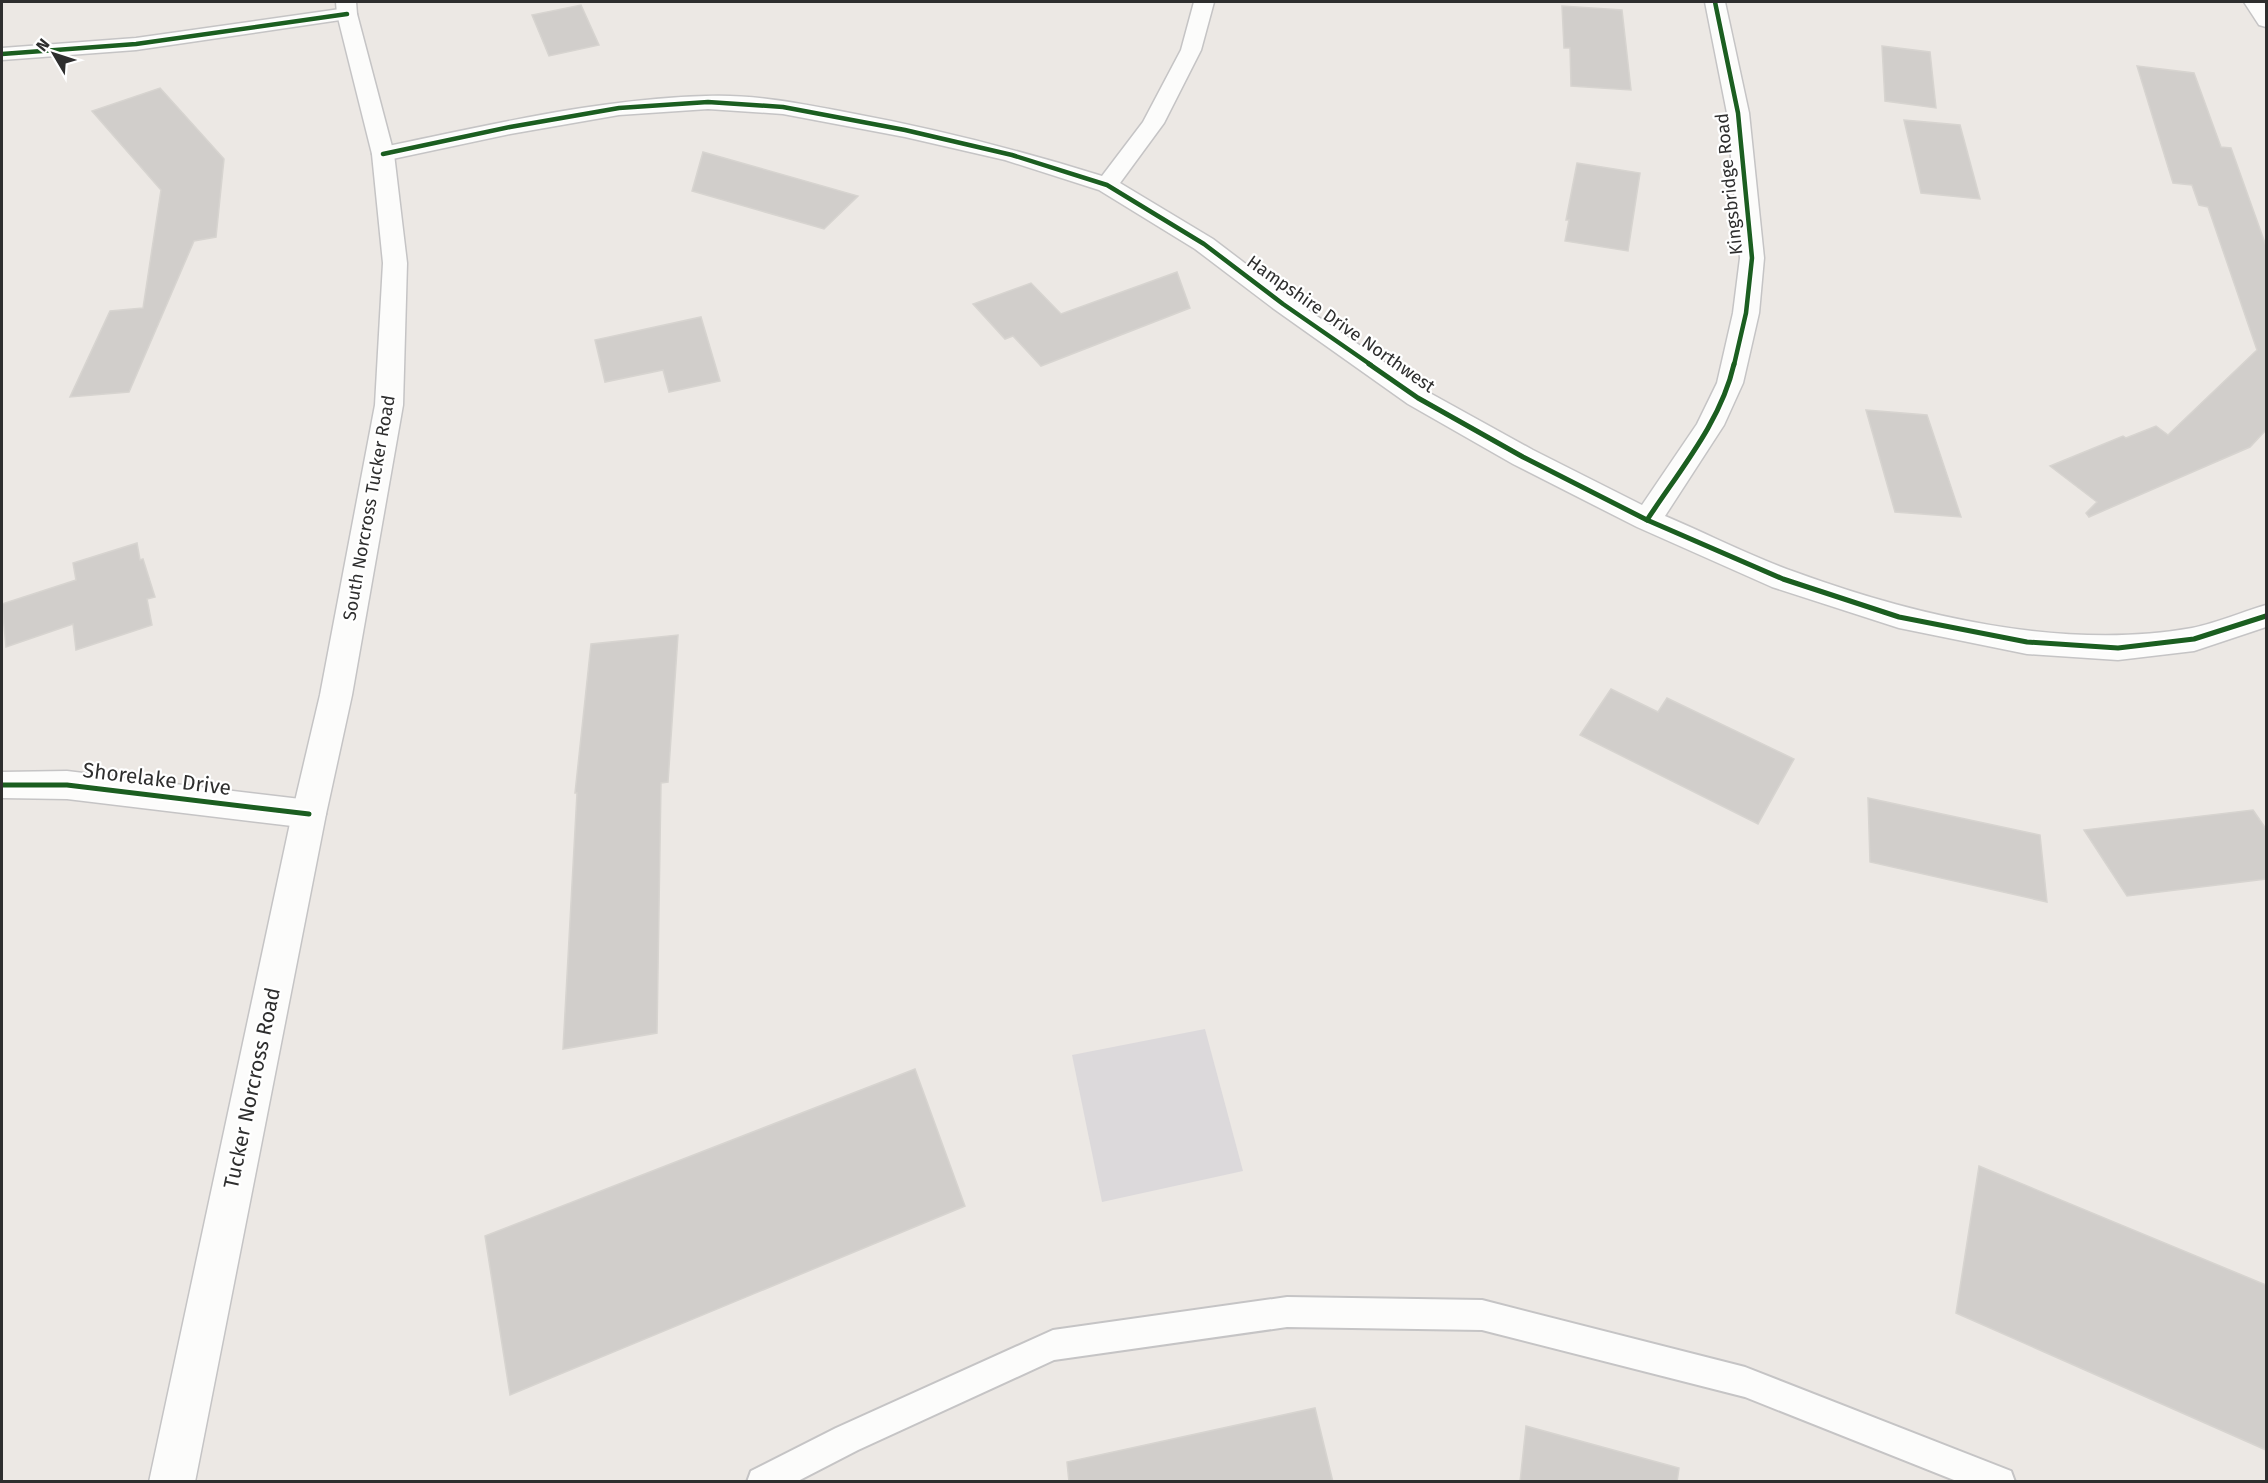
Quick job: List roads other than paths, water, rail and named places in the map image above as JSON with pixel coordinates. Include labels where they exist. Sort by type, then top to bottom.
[{"type":"street","points":[[1107,184],[1158,113],[1191,50],[1204,2]]},
{"type":"street","name":"Kingsbridge Road","points":[[1647,520],[1710,425],[1730,383],[1746,313],[1752,258],[1738,113],[1714,2]]},
{"type":"street","points":[[2254,2],[2266,21]]},
{"type":"street","points":[[2,54],[136,45],[346,8]]},
{"type":"street","name":"South Norcross Tucker Road","points":[[336,695],[389,405],[395,263],[383,154],[346,8]]},
{"type":"street","name":"Hampshire Drive Northwest","points":[[383,154],[510,127],[618,108],[708,102],[783,107],[905,130],[1012,155],[1107,184],[1204,244],[1283,304],[1418,398],[1523,457],[1647,520],[1783,579],[1899,617],[2028,642],[2118,648],[2194,639],[2266,616]]},
{"type":"street","name":"Tucker Norcross Road","points":[[171,1482],[309,814],[336,695]]},
{"type":"street","name":"Shorelake Drive","points":[[2,785],[67,785],[309,814]]},
{"type":"lane","points":[[762,1482],[847,1439],[1053,1345],[1287,1312],[1482,1315],[1745,1382],[2000,1482]]}]
